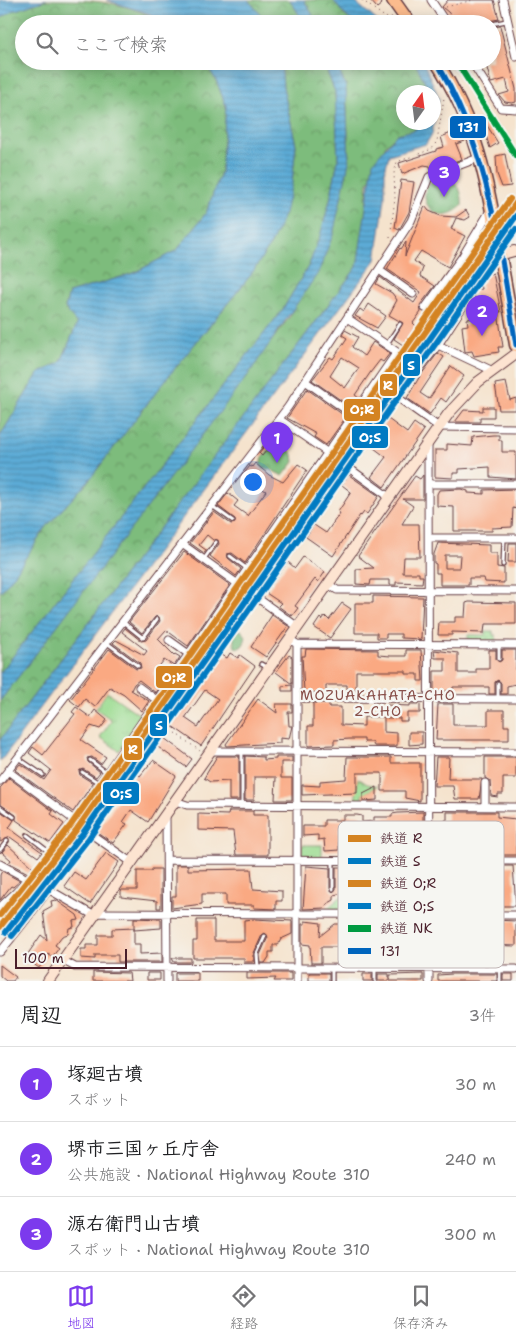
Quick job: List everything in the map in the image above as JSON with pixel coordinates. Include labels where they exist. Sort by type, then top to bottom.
[{"type":"highway","points":[[395,3],[404,15]]},
{"type":"highway","points":[[442,70],[451,84],[470,125],[481,157],[516,345]]},
{"type":"street","points":[[432,0],[441,15]]},
{"type":"street","points":[[436,7],[441,0]]},
{"type":"street","points":[[503,0],[508,20],[513,29],[516,57]]},
{"type":"street","points":[[477,70],[501,108],[516,109]]},
{"type":"street","points":[[0,781],[279,419],[414,215],[429,177],[481,157]]},
{"type":"street","points":[[425,308],[492,212]]},
{"type":"street","points":[[498,256],[515,252]]},
{"type":"street","points":[[379,270],[413,294]]},
{"type":"street","points":[[299,537],[397,397],[438,345],[462,308]]},
{"type":"street","points":[[0,907],[29,880],[74,820],[240,586],[397,352],[347,318]]},
{"type":"street","points":[[438,345],[493,370]]},
{"type":"street","points":[[298,981],[298,698],[293,642],[298,627],[460,400],[493,370],[516,354]]},
{"type":"street","points":[[305,381],[353,415]]},
{"type":"street","points":[[397,397],[439,427],[516,428]]},
{"type":"street","points":[[279,419],[328,453]]},
{"type":"street","points":[[428,443],[430,484],[429,821]]},
{"type":"street","points":[[348,468],[390,497]]},
{"type":"street","points":[[430,484],[516,484]]},
{"type":"street","points":[[429,538],[516,538]]},
{"type":"street","points":[[182,544],[254,596],[266,607],[298,627]]},
{"type":"street","points":[[138,765],[254,596],[284,558]]},
{"type":"street","points":[[328,584],[336,590],[516,591]]},
{"type":"street","points":[[169,640],[190,655]]},
{"type":"street","points":[[48,981],[175,801],[206,751],[265,666],[293,642],[516,645]]},
{"type":"street","points":[[139,687],[158,701]]},
{"type":"street","points":[[298,698],[516,699]]},
{"type":"street","points":[[206,751],[516,752]]},
{"type":"street","points":[[8,771],[74,820]]},
{"type":"street","points":[[485,783],[485,806]]},
{"type":"street","points":[[175,801],[187,805],[242,806],[516,807]]},
{"type":"street","points":[[166,813],[168,860],[167,981]]},
{"type":"street","points":[[0,952],[33,914],[48,889],[91,834],[131,862]]},
{"type":"street","points":[[168,860],[338,862]]},
{"type":"street","points":[[0,864],[29,880]]},
{"type":"street","points":[[48,889],[94,914],[338,915]]},
{"type":"street","points":[[62,960],[74,967],[516,969]]},
{"type":"street","points":[[429,981],[430,968]]},
{"type":"lane","points":[[501,22],[508,20]]},
{"type":"lane","points":[[386,345],[400,324]]},
{"type":"lane","points":[[212,505],[233,521]]},
{"type":"lane","points":[[284,558],[299,537]]},
{"type":"lane","points":[[503,565],[504,538]]},
{"type":"lane","points":[[204,560],[216,542]]},
{"type":"lane","points":[[230,556],[249,570]]},
{"type":"lane","points":[[122,622],[143,638],[157,619]]},
{"type":"lane","points":[[106,642],[138,666]]},
{"type":"lane","points":[[499,644],[499,659]]},
{"type":"lane","points":[[498,683],[498,699]]},
{"type":"lane","points":[[242,751],[242,806]]},
{"type":"lane","points":[[18,758],[43,775]]},
{"type":"lane","points":[[90,760],[107,772]]},
{"type":"lane","points":[[91,834],[138,765]]},
{"type":"lane","points":[[82,772],[99,784]]},
{"type":"lane","points":[[0,807],[14,817]]},
{"type":"lane","points":[[27,835],[50,852]]},
{"type":"lane","points":[[0,850],[7,841]]},
{"type":"lane","points":[[333,862],[333,889]]},
{"type":"lane","points":[[258,968],[257,954],[265,936]]},
{"type":"lane","points":[[332,968],[332,981]]},
{"type":"lane","points":[[375,968],[375,981]]},
{"type":"lane","points":[[500,969],[500,981]]},
{"type":"path","points":[[362,0],[382,15]]},
{"type":"path","points":[[449,5],[473,0]]},
{"type":"path","points":[[388,256],[396,198],[394,173],[397,162],[432,149],[437,141],[444,93]]},
{"type":"path","points":[[462,308],[498,256]]},
{"type":"path","points":[[165,727],[206,751]]},
{"type":"green space","points":[[46,0],[79,0],[122,6],[148,15],[15,15],[15,70],[210,70],[216,80],[226,106],[221,172],[206,213],[177,250],[134,273],[69,293],[65,308],[77,324],[61,362],[38,374],[0,436],[0,19],[13,11]]},
{"type":"green space","points":[[248,0],[290,0],[299,15],[261,15]]},
{"type":"green space","points":[[304,0],[333,0],[344,15],[313,15]]},
{"type":"green space","points":[[282,70],[326,70],[335,92],[338,160],[330,200],[320,236],[309,265],[283,309],[0,673],[0,592],[12,578],[47,526],[89,480],[167,378],[250,276],[271,244],[292,183],[296,145],[283,87]]},
{"type":"green space","points":[[339,70],[419,70],[426,85],[396,85],[396,130],[415,130],[397,134],[386,145],[368,183],[365,223],[357,267],[0,740],[0,701],[291,315],[349,162],[346,87]]},
{"type":"green space","points":[[443,178],[456,184],[462,196],[462,206],[450,213],[440,214],[432,211],[427,204],[425,196],[427,188],[432,181]]},
{"type":"green space","points":[[273,445],[287,448],[293,454],[294,462],[283,476],[269,469],[264,469],[260,464]]},
{"type":"green space","points":[[241,630],[246,636],[245,642],[238,648],[235,647],[233,637],[237,631]]},
{"type":"green space","points":[[485,631],[493,631],[493,635],[496,635],[496,641],[468,640],[468,635],[485,635]]},
{"type":"green space","points":[[107,692],[143,717],[119,751],[100,737],[112,720],[96,709]]},
{"type":"green space","points":[[358,778],[367,784],[378,786],[362,795],[362,803],[355,803]]},
{"type":"green space","points":[[302,845],[322,845],[322,858],[302,858]]},
{"type":"green space","points":[[338,899],[338,912],[323,912]]},
{"type":"water","points":[[0,0],[46,0],[13,11],[0,19]]},
{"type":"water","points":[[106,0],[248,0],[261,15],[152,15]]},
{"type":"water","points":[[290,0],[304,0],[313,15],[299,15]]},
{"type":"water","points":[[333,0],[353,0],[370,15],[345,15]]},
{"type":"water","points":[[210,70],[282,70],[283,87],[296,145],[292,183],[285,213],[271,244],[250,276],[167,378],[89,480],[47,526],[12,578],[0,592],[0,436],[38,374],[61,362],[77,324],[65,308],[69,293],[134,273],[177,250],[206,213],[221,172],[226,106],[216,80]]},
{"type":"water","points":[[326,70],[339,70],[346,87],[349,162],[333,235],[318,273],[248,375],[0,701],[0,673],[283,309],[309,265],[320,236],[330,200],[338,160],[335,92]]},
{"type":"water","points":[[419,70],[427,70],[433,85],[426,85]]},
{"type":"water","points":[[415,130],[433,130],[426,144],[389,155],[385,171],[385,199],[376,260],[0,762],[0,740],[357,267],[373,162],[397,134]]},
{"type":"building","points":[[370,0],[379,0],[382,4],[377,8]]},
{"type":"building","points":[[448,0],[494,0],[498,15],[450,15],[442,7]]},
{"type":"building","points":[[501,30],[516,89],[516,102],[505,102],[499,95],[509,92],[506,79],[491,83],[487,70],[501,70]]},
{"type":"building","points":[[483,119],[498,143],[490,148],[481,120]]},
{"type":"building","points":[[459,130],[465,141],[456,144],[462,159],[431,170],[430,166],[424,165],[402,174],[399,163],[444,147],[441,137]]},
{"type":"building","points":[[505,154],[511,186],[502,187],[497,174],[496,156]]},
{"type":"building","points":[[401,180],[414,182],[409,212],[399,230],[395,228]]},
{"type":"building","points":[[425,206],[429,211],[441,216],[456,217],[466,210],[470,217],[465,220],[456,218],[451,229],[465,236],[448,267],[421,251],[414,261],[423,268],[420,276],[435,286],[420,305],[421,312],[413,323],[416,326],[403,345],[394,339],[403,323],[389,315],[397,300],[392,293],[376,284],[380,277],[414,303],[421,292],[387,269],[406,242],[405,256]]},
{"type":"building","points":[[493,273],[501,312],[498,312],[503,347],[498,347],[499,352],[474,356],[472,351],[465,352],[462,326],[468,325],[467,319],[486,317],[484,298],[475,299],[474,290],[482,289],[481,283],[484,282],[485,276]]},
{"type":"building","points":[[369,304],[386,316],[377,328],[355,316],[360,309],[364,312]]},
{"type":"building","points":[[345,330],[358,337],[352,347],[364,356],[373,342],[390,353],[383,362],[380,360],[370,373],[355,395],[359,398],[352,408],[312,380],[330,357],[333,359],[347,338],[342,335]],"holes":[[[342,357],[359,368],[345,388],[330,376]]]},
{"type":"building","points":[[438,353],[444,357],[420,393],[429,399],[451,366],[464,376],[446,402],[441,398],[430,414],[407,398],[420,376]]},
{"type":"building","points":[[506,382],[510,400],[516,398],[516,410],[499,410],[495,384]]},
{"type":"building","points":[[307,389],[346,417],[326,445],[314,437],[316,434],[287,418]]},
{"type":"building","points":[[483,407],[494,407],[494,417],[480,417],[480,422],[455,422],[464,410],[483,411]]},
{"type":"building","points":[[388,419],[407,433],[414,423],[424,430],[384,487],[371,477],[386,457],[370,445]]},
{"type":"building","points":[[499,435],[499,440],[502,440],[502,452],[516,452],[516,479],[490,477],[490,467],[459,469],[459,473],[453,473],[453,478],[435,477],[435,450],[447,450],[447,444],[472,446],[473,437]]},
{"type":"building","points":[[266,444],[270,446],[262,456],[259,453]]},
{"type":"building","points":[[255,463],[269,475],[283,482],[298,464],[307,470],[245,563],[232,553],[227,554],[228,558],[241,569],[236,576],[210,556],[219,544],[218,540],[213,540],[207,535],[199,545],[206,550],[204,553],[190,543],[214,512],[231,524],[235,523],[235,519],[218,506],[228,493],[238,501],[234,506],[248,516],[266,491],[242,476]]},
{"type":"building","points":[[349,475],[379,496],[367,514],[364,512],[360,515],[333,556],[306,537],[314,525],[326,533],[340,513],[338,512],[351,492],[342,485]]},
{"type":"building","points":[[423,475],[423,499],[403,499],[413,506],[402,524],[419,524],[420,557],[404,557],[403,573],[419,573],[419,576],[423,576],[422,583],[396,582],[396,585],[390,585],[390,580],[371,580],[370,585],[356,584],[356,569],[374,568],[358,556],[415,476],[420,479]]},
{"type":"building","points":[[461,489],[468,491],[468,493],[484,494],[484,490],[516,489],[516,509],[513,508],[512,527],[492,528],[492,531],[454,531],[454,507],[437,506],[437,494],[439,490]]},
{"type":"building","points":[[438,543],[489,545],[489,553],[497,553],[497,567],[504,568],[504,583],[485,582],[484,578],[469,578],[469,585],[440,585],[440,573],[436,573],[434,554]],"holes":[[[445,555],[460,555],[459,568],[445,568]]]},
{"type":"building","points":[[509,543],[516,543],[516,562],[508,562]]},
{"type":"building","points":[[184,552],[230,585],[188,646],[166,630],[158,639],[174,655],[180,657],[174,666],[164,660],[153,674],[163,681],[156,693],[139,680],[134,684],[131,690],[149,701],[142,711],[124,695],[110,687],[95,707],[85,699],[79,707],[70,700],[109,649],[136,669],[141,668],[140,663],[113,643],[116,640],[144,655],[147,651],[122,632],[125,628],[141,641],[146,640],[160,621],[159,617],[155,617],[142,633],[129,622]]},
{"type":"building","points":[[303,557],[325,572],[318,582],[315,579],[295,606],[298,608],[292,616],[278,606],[281,603],[266,593],[288,562],[295,568]]},
{"type":"building","points":[[373,596],[423,597],[421,639],[401,638],[401,634],[386,634],[386,638],[377,638],[377,633],[355,633],[355,603],[373,603]]},
{"type":"building","points":[[342,603],[351,609],[330,638],[314,627],[320,618],[322,620],[325,616],[329,620]]},
{"type":"building","points":[[466,603],[516,603],[516,624],[485,624],[484,633],[452,632],[452,635],[438,635],[439,622],[455,622],[455,617],[465,617]]},
{"type":"building","points":[[272,615],[288,626],[266,657],[251,647]]},
{"type":"building","points":[[306,649],[378,650],[378,655],[391,656],[406,656],[406,650],[421,650],[423,681],[418,681],[418,674],[406,674],[406,671],[356,671],[356,689],[347,689],[347,685],[326,685],[326,693],[304,692],[302,656],[305,656]]},
{"type":"building","points":[[434,650],[458,653],[458,673],[476,673],[476,669],[489,669],[489,650],[496,650],[496,659],[499,662],[502,660],[502,650],[516,650],[516,684],[507,686],[507,694],[501,694],[501,683],[498,680],[495,682],[495,694],[489,694],[489,687],[453,687],[453,690],[434,693],[434,671],[445,671],[445,658],[435,658]]},
{"type":"building","points":[[230,653],[238,658],[240,655],[255,666],[201,746],[172,726],[222,655],[227,658]],"holes":[[[205,690],[218,699],[198,727],[185,718]]]},
{"type":"building","points":[[289,655],[292,657],[292,684],[276,672]]},
{"type":"building","points":[[292,685],[292,691],[282,691],[282,686]]},
{"type":"building","points":[[258,699],[277,713],[276,704],[292,704],[292,712],[288,712],[289,726],[292,726],[289,739],[280,738],[280,743],[227,746],[226,744]]},
{"type":"building","points":[[313,703],[329,703],[329,707],[341,707],[341,725],[364,726],[364,717],[384,717],[384,732],[397,733],[397,746],[374,746],[372,742],[364,742],[364,739],[350,739],[334,740],[334,745],[308,746],[308,726],[313,726]]},
{"type":"building","points":[[410,704],[420,704],[420,713],[407,713],[407,721],[400,721],[400,718],[386,718],[386,705],[410,706]]},
{"type":"building","points":[[438,704],[453,704],[453,725],[488,725],[488,710],[504,710],[504,726],[509,726],[509,740],[436,740]]},
{"type":"building","points":[[76,707],[90,717],[95,710],[107,720],[100,729],[91,726],[81,740],[106,757],[101,764],[92,757],[87,758],[88,762],[100,772],[96,777],[83,769],[79,771],[80,775],[93,783],[73,812],[15,770],[20,764],[44,780],[51,770],[29,753],[33,747],[43,755],[75,714],[72,712]]},
{"type":"building","points":[[409,732],[422,732],[422,744],[409,745]]},
{"type":"building","points":[[164,738],[192,759],[186,767],[158,747]]},
{"type":"building","points":[[217,756],[239,756],[239,800],[229,800],[229,781],[210,782],[204,778]]},
{"type":"building","points":[[245,756],[264,757],[264,760],[276,759],[276,757],[292,757],[292,762],[281,762],[281,778],[292,778],[292,800],[275,800],[276,777],[254,777],[254,800],[245,800]]},
{"type":"building","points":[[347,757],[391,757],[391,763],[420,763],[420,801],[405,798],[405,791],[382,791],[382,773],[357,773],[357,793],[302,795],[302,785],[320,786],[320,781],[346,779]]},
{"type":"building","points":[[436,757],[449,757],[448,779],[482,779],[479,799],[455,799],[453,786],[434,786]]},
{"type":"building","points":[[485,757],[516,757],[516,778],[503,778],[503,794],[498,794],[498,797],[491,796],[490,781],[485,778]]},
{"type":"building","points":[[153,760],[176,776],[148,822],[131,810],[123,822],[127,824],[113,843],[97,832],[136,773],[140,776]]},
{"type":"building","points":[[9,778],[53,811],[51,814],[64,824],[50,843],[16,820],[16,815],[0,804],[0,788]]},
{"type":"building","points":[[377,787],[377,800],[363,801],[363,794]]},
{"type":"building","points":[[0,811],[14,820],[9,828],[42,852],[38,857],[10,837],[0,842]]},
{"type":"building","points":[[229,811],[253,811],[253,815],[268,815],[268,855],[236,855],[233,831],[198,830],[198,814],[228,815]]},
{"type":"building","points":[[423,812],[423,821],[374,821],[374,817],[392,817],[392,814]]},
{"type":"building","points":[[447,812],[497,812],[497,817],[516,819],[516,855],[504,855],[504,821],[445,821],[447,820]]},
{"type":"building","points":[[343,815],[362,816],[362,821],[338,821],[338,850],[325,851],[324,839],[318,840],[318,835],[303,836],[303,826],[324,826],[324,820],[343,820]]},
{"type":"building","points":[[8,845],[32,867],[28,873],[9,863],[11,860],[2,852]]},
{"type":"building","points":[[106,853],[119,862],[90,904],[64,886],[74,872],[86,880]]},
{"type":"building","points":[[176,865],[188,865],[188,870],[251,869],[253,889],[282,891],[282,901],[276,901],[276,909],[254,908],[254,905],[226,905],[226,894],[202,894],[202,904],[172,908],[172,896],[176,896]]},
{"type":"building","points":[[306,866],[330,868],[330,889],[333,892],[336,889],[336,867],[338,867],[338,894],[334,895],[334,900],[327,904],[325,908],[303,909]]},
{"type":"building","points":[[504,866],[513,866],[516,906],[504,906]]},
{"type":"building","points":[[152,869],[161,869],[161,908],[157,908],[157,901],[121,897],[121,890],[137,890],[137,871],[152,871]]},
{"type":"building","points":[[2,871],[20,881],[13,887],[11,886],[0,900],[0,875]]},
{"type":"building","points":[[56,900],[77,915],[79,920],[73,921],[74,927],[69,928],[68,934],[62,936],[55,945],[59,948],[52,957],[48,954],[39,968],[25,958],[41,935],[47,940],[43,911],[52,906],[51,901]]},
{"type":"building","points":[[134,918],[161,919],[161,928],[134,930]]},
{"type":"building","points":[[197,920],[214,920],[214,941],[244,941],[244,920],[292,921],[292,934],[281,939],[278,945],[273,945],[273,952],[269,952],[269,957],[265,963],[261,963],[260,955],[268,937],[265,933],[262,935],[254,953],[254,962],[244,962],[244,958],[193,958],[193,941],[197,941]]},
{"type":"building","points":[[504,920],[516,921],[516,946],[504,946]]},
{"type":"building","points":[[305,921],[321,923],[320,936],[335,924],[338,924],[338,947],[321,947],[321,963],[311,963],[310,945],[302,944],[302,924],[305,924]]},
{"type":"building","points":[[134,928],[134,944],[140,944],[140,954],[162,953],[162,962],[118,962],[118,955],[95,955],[95,959],[81,958],[81,949],[86,949],[86,945],[98,945],[98,935],[112,935],[112,929]]},
{"type":"building","points":[[172,958],[191,958],[191,962],[174,962]]},
{"type":"building","points":[[0,965],[16,977],[13,981],[6,981],[0,976]]},
{"type":"building","points":[[93,972],[129,973],[130,981],[93,981]]},
{"type":"building","points":[[147,973],[160,973],[160,980],[147,980]]},
{"type":"building","points":[[175,973],[198,973],[198,981],[175,981]]},
{"type":"building","points":[[247,973],[291,973],[291,981],[274,981],[276,978],[247,979]]},
{"type":"building","points":[[309,973],[329,973],[329,981],[309,981]]},
{"type":"building","points":[[363,974],[372,974],[372,981],[363,981]]},
{"type":"building","points":[[378,974],[389,974],[389,981],[378,981]]},
{"type":"building","points":[[423,974],[423,981],[390,981],[390,975]]},
{"type":"building","points":[[497,974],[497,981],[438,981],[438,975]]},
{"type":"building","points":[[503,974],[513,974],[513,981],[503,981]]},
{"type":"rail line","name":"NK","points":[[462,70],[516,156]]},
{"type":"rail line","name":"O;R","points":[[0,915],[71,825],[510,199]]},
{"type":"rail line","name":"R","points":[[0,927],[77,829],[516,203]]},
{"type":"rail line","name":"S","points":[[6,932],[83,833],[516,216]]},
{"type":"rail line","name":"O;S","points":[[12,936],[89,838],[516,229]]},
{"type":"transit line","name":"131","points":[[441,70],[454,95],[468,129],[490,199],[516,345]]},
{"type":"place","name":"源右衛門山古墳","points":[[444,197]]},
{"type":"place","name":"堺市三国ヶ丘庁舎","points":[[482,336]]},
{"type":"place","name":"塚廻古墳","points":[[277,463]]},
{"type":"district","name":"MOZUAKAHATA-CHO 2-CHO","points":[[378,704]]}]
